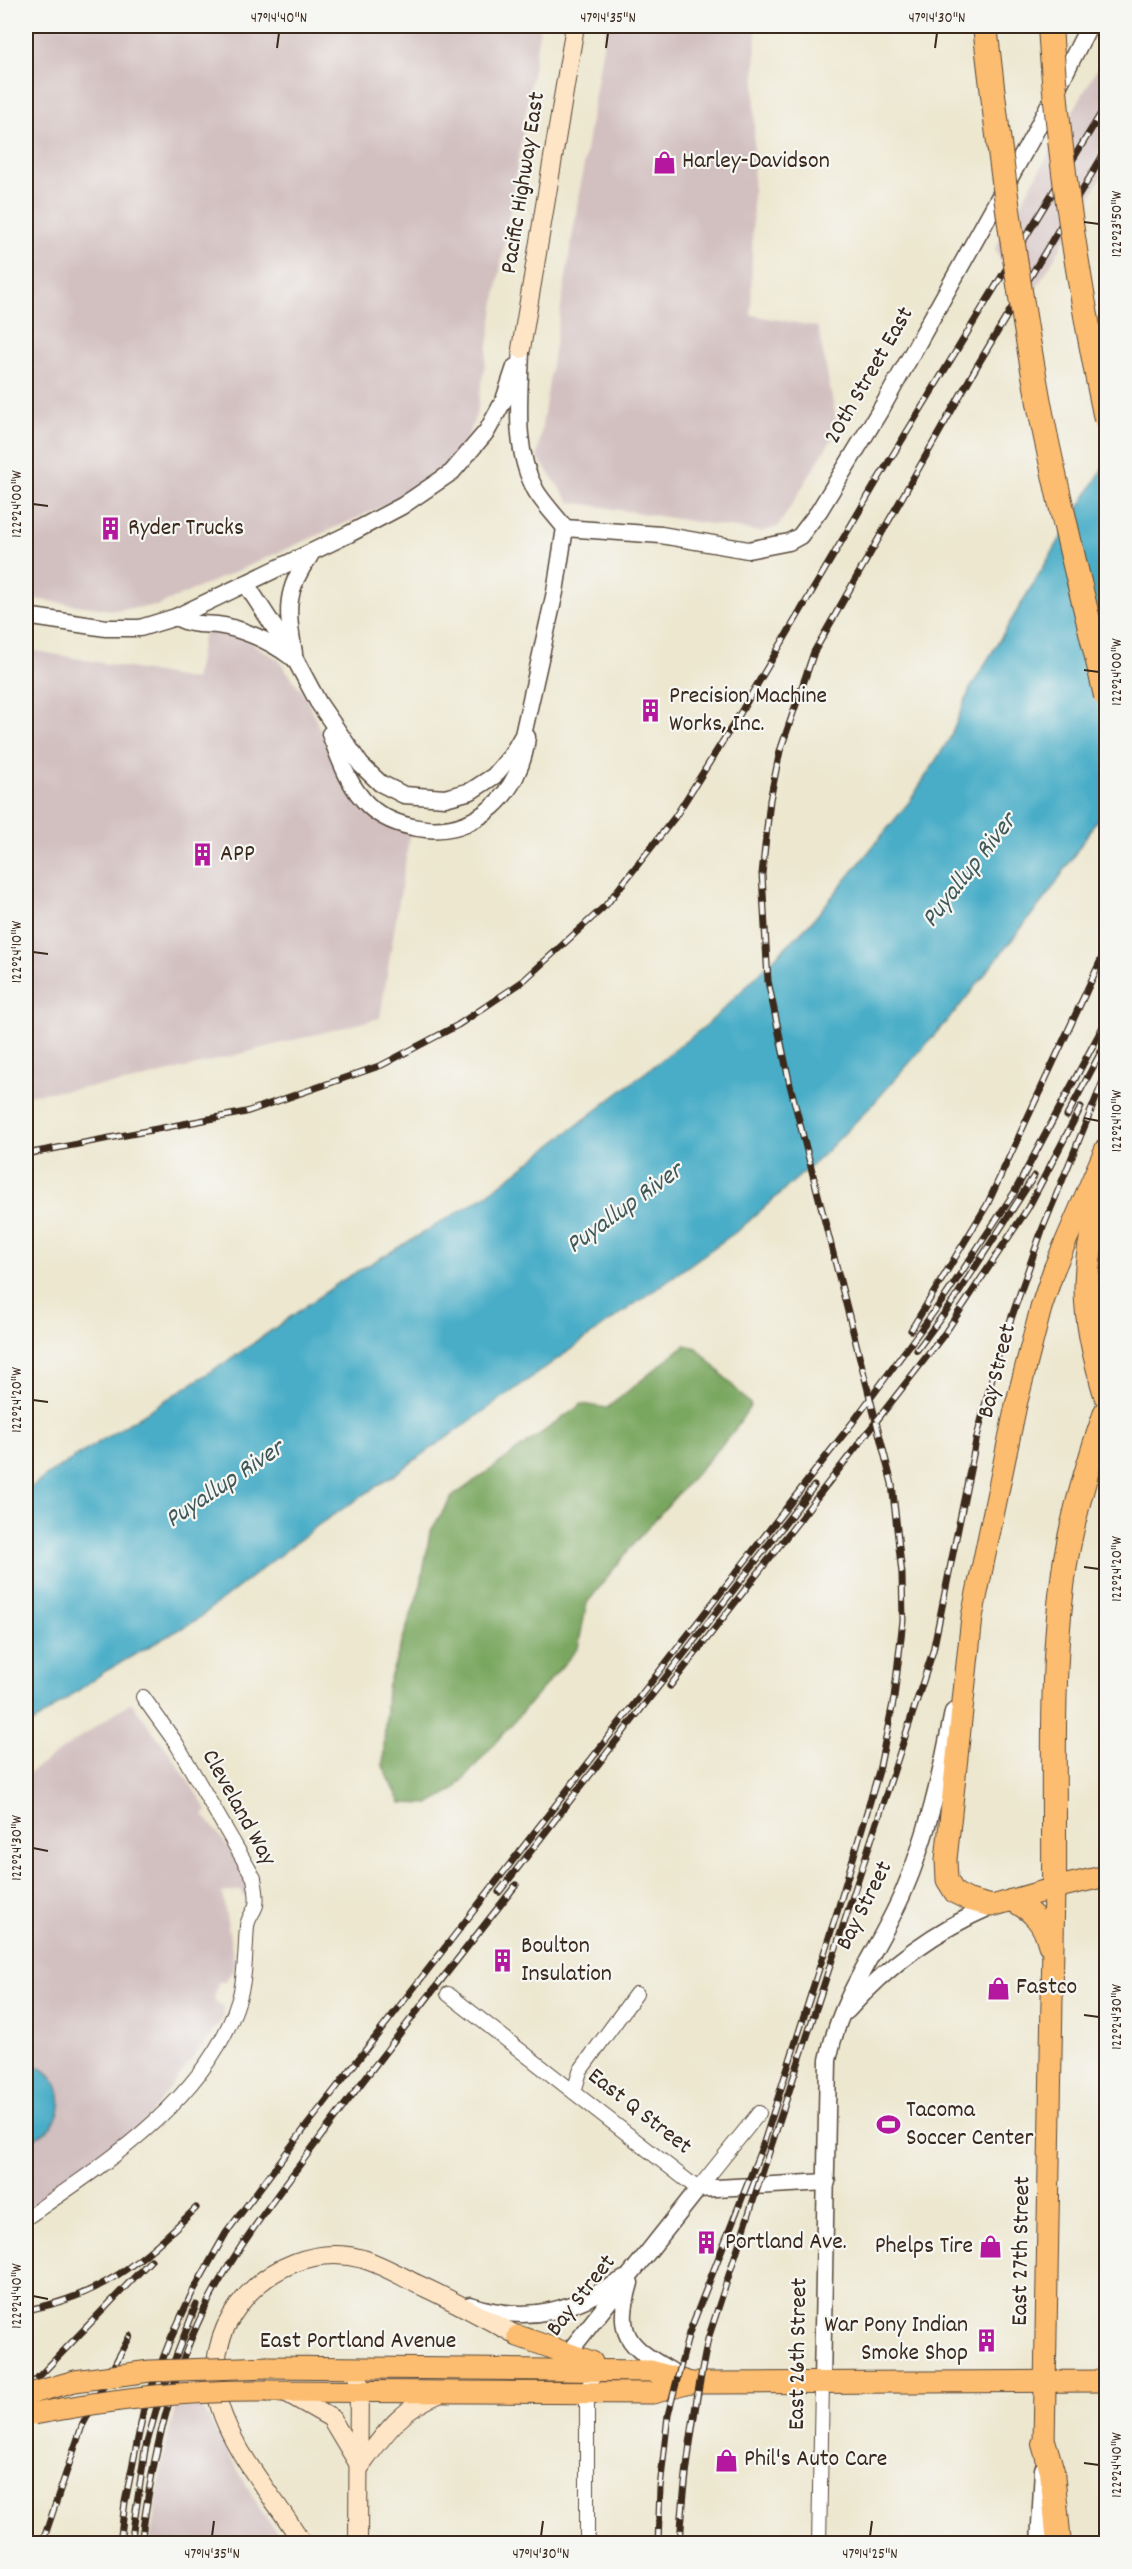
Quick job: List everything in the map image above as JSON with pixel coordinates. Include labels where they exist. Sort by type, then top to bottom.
[{"type":"highway","points":[[986,26],[1000,162],[1018,288],[1057,485],[1107,696]]},
{"type":"highway","points":[[1050,26],[1068,193],[1095,364],[1107,419]]},
{"type":"highway","points":[[1107,1183],[1092,1236],[1086,1272],[1087,1314],[1094,1352],[1107,1395]]},
{"type":"highway","points":[[1054,1888],[1057,1641],[1066,1558],[1089,1460],[1107,1413]]},
{"type":"highway","points":[[1044,2444],[1052,2471],[1059,2544]]},
{"type":"main road","name":"Pacific Highway East","points":[[521,348],[575,26]]},
{"type":"main road","name":"Bay Street","points":[[1107,1148],[1072,1223],[1041,1308],[1016,1405],[972,1617],[947,1848],[947,1881],[961,1897],[1001,1903],[1107,1876]]},
{"type":"main road","name":"East 27th Street","points":[[1044,2444],[1054,1888]]},
{"type":"main road","points":[[1001,1903],[1025,1907],[1041,1922],[1053,1959]]},
{"type":"main road","points":[[303,2544],[227,2425],[220,2405],[215,2369],[224,2330],[231,2315],[255,2287],[269,2276],[286,2266],[322,2256],[363,2259],[443,2295],[562,2362]]},
{"type":"main road","name":"East Portland Avenue","points":[[26,2395],[75,2381],[150,2371],[268,2367],[359,2368],[562,2362],[651,2371],[691,2383]]},
{"type":"main road","points":[[358,2544],[359,2368]]},
{"type":"main road","name":"East Portland Avenue","points":[[26,2415],[144,2395],[193,2391],[587,2394],[653,2393],[691,2383],[1107,2381]]},
{"type":"main road","points":[[276,2391],[331,2418],[360,2467]]},
{"type":"main road","points":[[360,2467],[400,2416],[422,2401],[441,2393]]},
{"type":"street","name":"20th Street East","points":[[565,528],[661,535],[748,550],[789,542],[800,536],[819,511],[884,404],[1032,138],[1089,26]]},
{"type":"street","points":[[26,616],[124,629],[140,628],[176,617],[402,506],[452,472],[487,431],[504,400],[521,348]]},
{"type":"street","points":[[318,702],[348,779],[359,796],[388,819],[424,829],[449,828],[474,821],[502,798],[521,765],[526,723],[555,591],[565,528],[537,493],[524,462],[519,420],[521,348]]},
{"type":"street","points":[[295,660],[287,614],[290,593],[297,573],[314,551]]},
{"type":"street","points":[[246,584],[353,755],[370,775],[392,790],[417,798],[458,796],[483,785],[511,756],[526,723]]},
{"type":"street","points":[[176,617],[188,623],[217,625],[254,636],[280,648],[295,660]]},
{"type":"street","name":"Bay Street","points":[[837,2023],[854,1983],[902,1896],[922,1847],[942,1771],[972,1617]]},
{"type":"street","name":"Cleveland Way","points":[[26,2218],[138,2138],[171,2104],[216,2049],[231,2022],[242,1989],[248,1922],[257,1903],[254,1878],[176,1743],[143,1697]]},
{"type":"street","name":"Bay Street","points":[[837,2023],[865,1991],[920,1945],[956,1922],[1001,1903]]},
{"type":"street","name":"East Q Street","points":[[448,1994],[698,2189],[827,2182]]},
{"type":"street","points":[[574,2092],[580,2072],[636,1994]]},
{"type":"street","name":"East 26th Street","points":[[819,2544],[828,2060],[837,2023]]},
{"type":"street","name":"Bay Street","points":[[562,2362],[759,2113]]},
{"type":"street","points":[[443,2295],[501,2314],[520,2316],[542,2314],[587,2298],[632,2273]]},
{"type":"street","points":[[632,2273],[623,2308],[626,2337],[639,2352],[691,2383]]},
{"type":"street","points":[[587,2544],[587,2394],[589,2382],[594,2376],[618,2369]]},
{"type":"street","name":"East 27th Street","points":[[1039,2544],[1044,2444]]},
{"type":"shaded area","points":[[26,26],[540,26],[477,412],[466,441],[448,465],[400,499],[157,606],[112,610],[26,598]]},
{"type":"shaded area","points":[[606,26],[756,26],[751,315],[818,327],[838,429],[778,527],[760,532],[570,502],[537,457]]},
{"type":"shaded area","points":[[1106,53],[1106,170],[1026,306],[995,249]]},
{"type":"shaded area","points":[[204,630],[243,638],[278,659],[306,697],[344,785],[410,833],[380,1018],[130,1082],[26,1095],[26,649],[195,680]]},
{"type":"shaded area","points":[[131,1702],[172,1756],[207,1810],[204,1815],[243,1867],[250,1895],[243,1897],[241,1890],[222,1893],[235,1967],[225,1982],[218,1982],[214,2001],[224,2008],[223,2018],[137,2132],[26,2209],[26,1775]]},
{"type":"shaded area","points":[[202,2407],[260,2509],[284,2543],[150,2543],[161,2467],[175,2408]]},
{"type":"green space","points":[[685,1345],[697,1348],[751,1405],[733,1432],[635,1542],[587,1603],[578,1648],[454,1790],[429,1804],[401,1803],[383,1766],[387,1687],[421,1585],[430,1532],[452,1497],[582,1404],[607,1408]]},
{"type":"water","name":"Puyallup River","points":[[1106,463],[1106,806],[1052,889],[959,1007],[874,1103],[822,1156],[740,1229],[394,1475],[321,1523],[196,1620],[104,1672],[26,1728],[26,1491],[53,1471],[231,1359],[343,1280],[484,1197],[708,1024],[814,919],[910,801],[950,738],[970,689]]},
{"type":"water","points":[[26,2063],[41,2068],[52,2077],[59,2089],[60,2101],[58,2114],[52,2125],[41,2135],[26,2141]]},
{"type":"railway","points":[[26,1154],[246,1112],[382,1065],[458,1025],[522,982],[606,905],[675,817],[738,717],[877,481],[1106,105]]},
{"type":"railway","points":[[658,2544],[660,2488],[668,2415],[689,2333],[764,2142],[838,1909],[879,1771],[894,1698],[903,1620],[902,1574],[892,1484],[790,1085],[768,981],[762,874],[770,800],[780,751],[814,652],[977,366],[1106,150]]},
{"type":"railway","points":[[911,1330],[987,1205],[1106,949]]},
{"type":"railway","points":[[120,2544],[125,2502],[145,2404],[192,2293],[226,2233],[853,1422],[947,1294],[1014,1193],[1106,1021]]},
{"type":"railway","points":[[1067,1116],[1101,1052]]},
{"type":"railway","points":[[680,2544],[690,2441],[708,2339],[933,1651],[976,1441],[996,1362],[1042,1230],[1106,1074]]},
{"type":"railway","points":[[670,1686],[945,1333],[1028,1208],[1081,1107]]},
{"type":"railway","points":[[917,1350],[954,1300],[1034,1176]]},
{"type":"railway","points":[[499,1892],[814,1486]]},
{"type":"railway","points":[[141,2544],[164,2419],[183,2358],[209,2300],[233,2259],[316,2143],[516,1885]]},
{"type":"railway","points":[[26,2310],[77,2296],[120,2274],[139,2260],[196,2208]]},
{"type":"railway","points":[[26,2390],[151,2260]]},
{"type":"railway","points":[[131,2544],[145,2450],[159,2400],[196,2305]]},
{"type":"railway","points":[[42,2544],[82,2426],[130,2336]]},
{"type":"place","name":"Harley-Davidson","points":[[664,162]]},
{"type":"place","name":"Ryder Trucks","points":[[110,529]]},
{"type":"place","name":"Precision Machine Works, Inc.","points":[[651,711]]},
{"type":"place","name":"APP","points":[[202,855]]},
{"type":"place","name":"Boulton Insulation","points":[[503,1961]]},
{"type":"place","name":"Fastco","points":[[998,1988]]},
{"type":"place","name":"Tacoma Soccer Center","points":[[888,2125]]},
{"type":"place","name":"Portland Ave.","points":[[707,2243]]},
{"type":"place","name":"Phelps Tire","points":[[991,2247]]},
{"type":"place","name":"War Pony Indian Smoke Shop","points":[[986,2340]]},
{"type":"place","name":"Phil's Auto Care","points":[[726,2460]]}]
